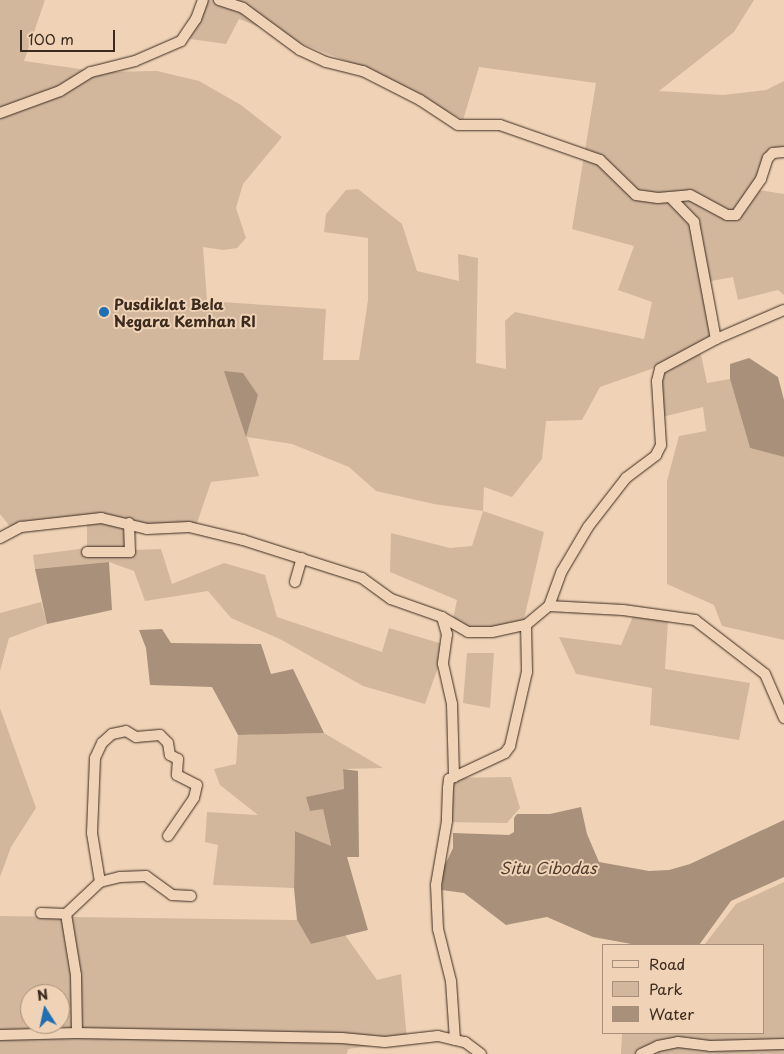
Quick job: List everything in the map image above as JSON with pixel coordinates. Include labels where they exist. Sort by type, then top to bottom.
[{"type":"street","points":[[0,112],[60,90],[91,72],[135,61],[181,41],[196,19],[203,0]]},
{"type":"street","points":[[219,0],[243,8],[300,50],[326,62],[363,70],[420,100],[458,124],[500,125],[600,160],[636,195],[670,197],[690,195],[727,215],[736,215],[756,189],[768,158],[784,152]]},
{"type":"street","points":[[670,197],[694,222],[716,339]]},
{"type":"street","points":[[0,538],[21,527],[49,522],[100,518],[129,523],[147,529],[189,527],[302,558],[362,578],[391,599],[442,617],[468,632],[492,632],[526,625],[549,606],[562,570],[588,527],[626,478],[656,455],[661,445],[657,380],[660,369],[716,339],[784,310]]},
{"type":"street","points":[[87,552],[130,552],[129,523]]},
{"type":"street","points":[[295,582],[302,558]]},
{"type":"street","points":[[549,606],[623,610],[695,620],[765,674],[784,718]]},
{"type":"street","points":[[442,617],[447,634],[443,664],[452,704],[454,777]]},
{"type":"street","points":[[455,1040],[451,981],[438,929],[436,885],[447,821],[449,779],[505,753],[510,746],[527,672],[526,625]]},
{"type":"street","points":[[100,882],[92,833],[95,758],[102,743],[112,734],[126,731],[136,737],[160,735],[168,743],[170,755],[178,759],[177,775],[197,785],[194,798],[168,836]]},
{"type":"street","points":[[41,913],[66,914],[100,882],[120,877],[146,876],[172,895],[190,896]]},
{"type":"street","points":[[66,914],[76,974],[77,1033]]},
{"type":"street","points":[[0,1035],[77,1033],[342,1038],[385,1042],[438,1036],[465,1042],[481,1054]]},
{"type":"street","points":[[641,1054],[658,1046],[678,1042],[710,1046],[784,1044]]},
{"type":"green space","points":[[0,0],[45,0],[24,61],[101,72],[157,71],[199,81],[241,105],[282,137],[243,184],[236,208],[246,238],[237,248],[223,250],[203,247],[207,301],[326,309],[323,360],[359,360],[368,300],[368,238],[324,232],[326,214],[346,190],[358,189],[402,224],[417,271],[459,281],[458,254],[478,258],[476,363],[506,369],[505,321],[515,312],[644,339],[652,302],[618,290],[634,246],[572,229],[596,83],[479,67],[463,120],[369,70],[239,19],[226,44],[190,39],[200,0],[754,0],[734,32],[659,91],[723,95],[766,90],[784,81],[784,153],[766,155],[752,189],[784,194],[784,295],[778,290],[738,300],[733,277],[706,282],[720,338],[700,350],[707,383],[730,379],[750,448],[784,457],[784,640],[722,626],[714,605],[667,584],[667,481],[679,436],[706,431],[703,407],[662,417],[657,367],[600,387],[582,420],[546,421],[542,459],[512,497],[484,487],[483,511],[434,504],[376,491],[349,467],[292,444],[247,437],[259,476],[211,482],[196,526],[133,524],[132,550],[161,549],[172,584],[224,563],[265,575],[277,617],[382,652],[389,628],[446,645],[425,704],[363,686],[280,639],[231,618],[208,591],[145,601],[134,571],[109,562],[35,569],[33,555],[87,548],[87,520],[12,529],[0,514]]},
{"type":"green space","points":[[483,511],[544,532],[521,632],[451,628],[457,600],[390,572],[391,533],[450,548],[472,546]]},
{"type":"green space","points":[[41,602],[47,624],[9,638],[0,671],[0,613]]},
{"type":"green space","points":[[634,614],[668,621],[665,669],[750,683],[739,740],[650,725],[652,688],[576,674],[559,637],[621,645]]},
{"type":"green space","points":[[467,653],[494,653],[490,708],[463,703]]},
{"type":"green space","points":[[0,708],[36,808],[11,847],[0,877]]},
{"type":"green space","points":[[324,733],[383,768],[343,769],[344,789],[323,809],[331,847],[295,831],[294,888],[213,885],[218,845],[205,842],[207,812],[258,815],[220,785],[214,769],[236,764],[238,735]]},
{"type":"green space","points":[[511,777],[520,808],[507,823],[441,822],[446,778]]},
{"type":"green space","points":[[784,882],[784,1054],[621,1054],[622,1034],[764,1034],[764,944],[705,944],[736,904]]},
{"type":"green space","points":[[0,916],[297,920],[311,944],[345,935],[377,980],[401,974],[407,1041],[348,1049],[347,1054],[0,1054]]},
{"type":"water","points":[[749,358],[778,377],[784,400],[784,457],[750,448],[730,379],[730,364]]},
{"type":"water","points":[[224,371],[243,373],[258,395],[246,437]]},
{"type":"water","points":[[109,562],[112,610],[47,624],[35,569]]},
{"type":"water","points":[[162,629],[171,643],[261,644],[271,674],[293,669],[324,733],[238,735],[212,687],[150,685],[146,648],[139,630]]},
{"type":"water","points":[[343,769],[358,771],[359,857],[347,857],[368,930],[311,944],[297,920],[294,888],[295,831],[331,846],[323,809],[310,811],[306,797],[344,789]]},
{"type":"water","name":"Situ Cibodas","points":[[581,807],[587,834],[599,862],[649,871],[669,870],[690,864],[784,820],[784,877],[731,901],[700,944],[632,944],[593,937],[547,917],[506,925],[464,893],[442,890],[443,869],[453,848],[453,833],[509,835],[514,832],[514,818],[517,814],[550,814]]},
{"type":"place","name":"Pusdiklat Bela Negara Kemhan RI","points":[[104,312]]}]
